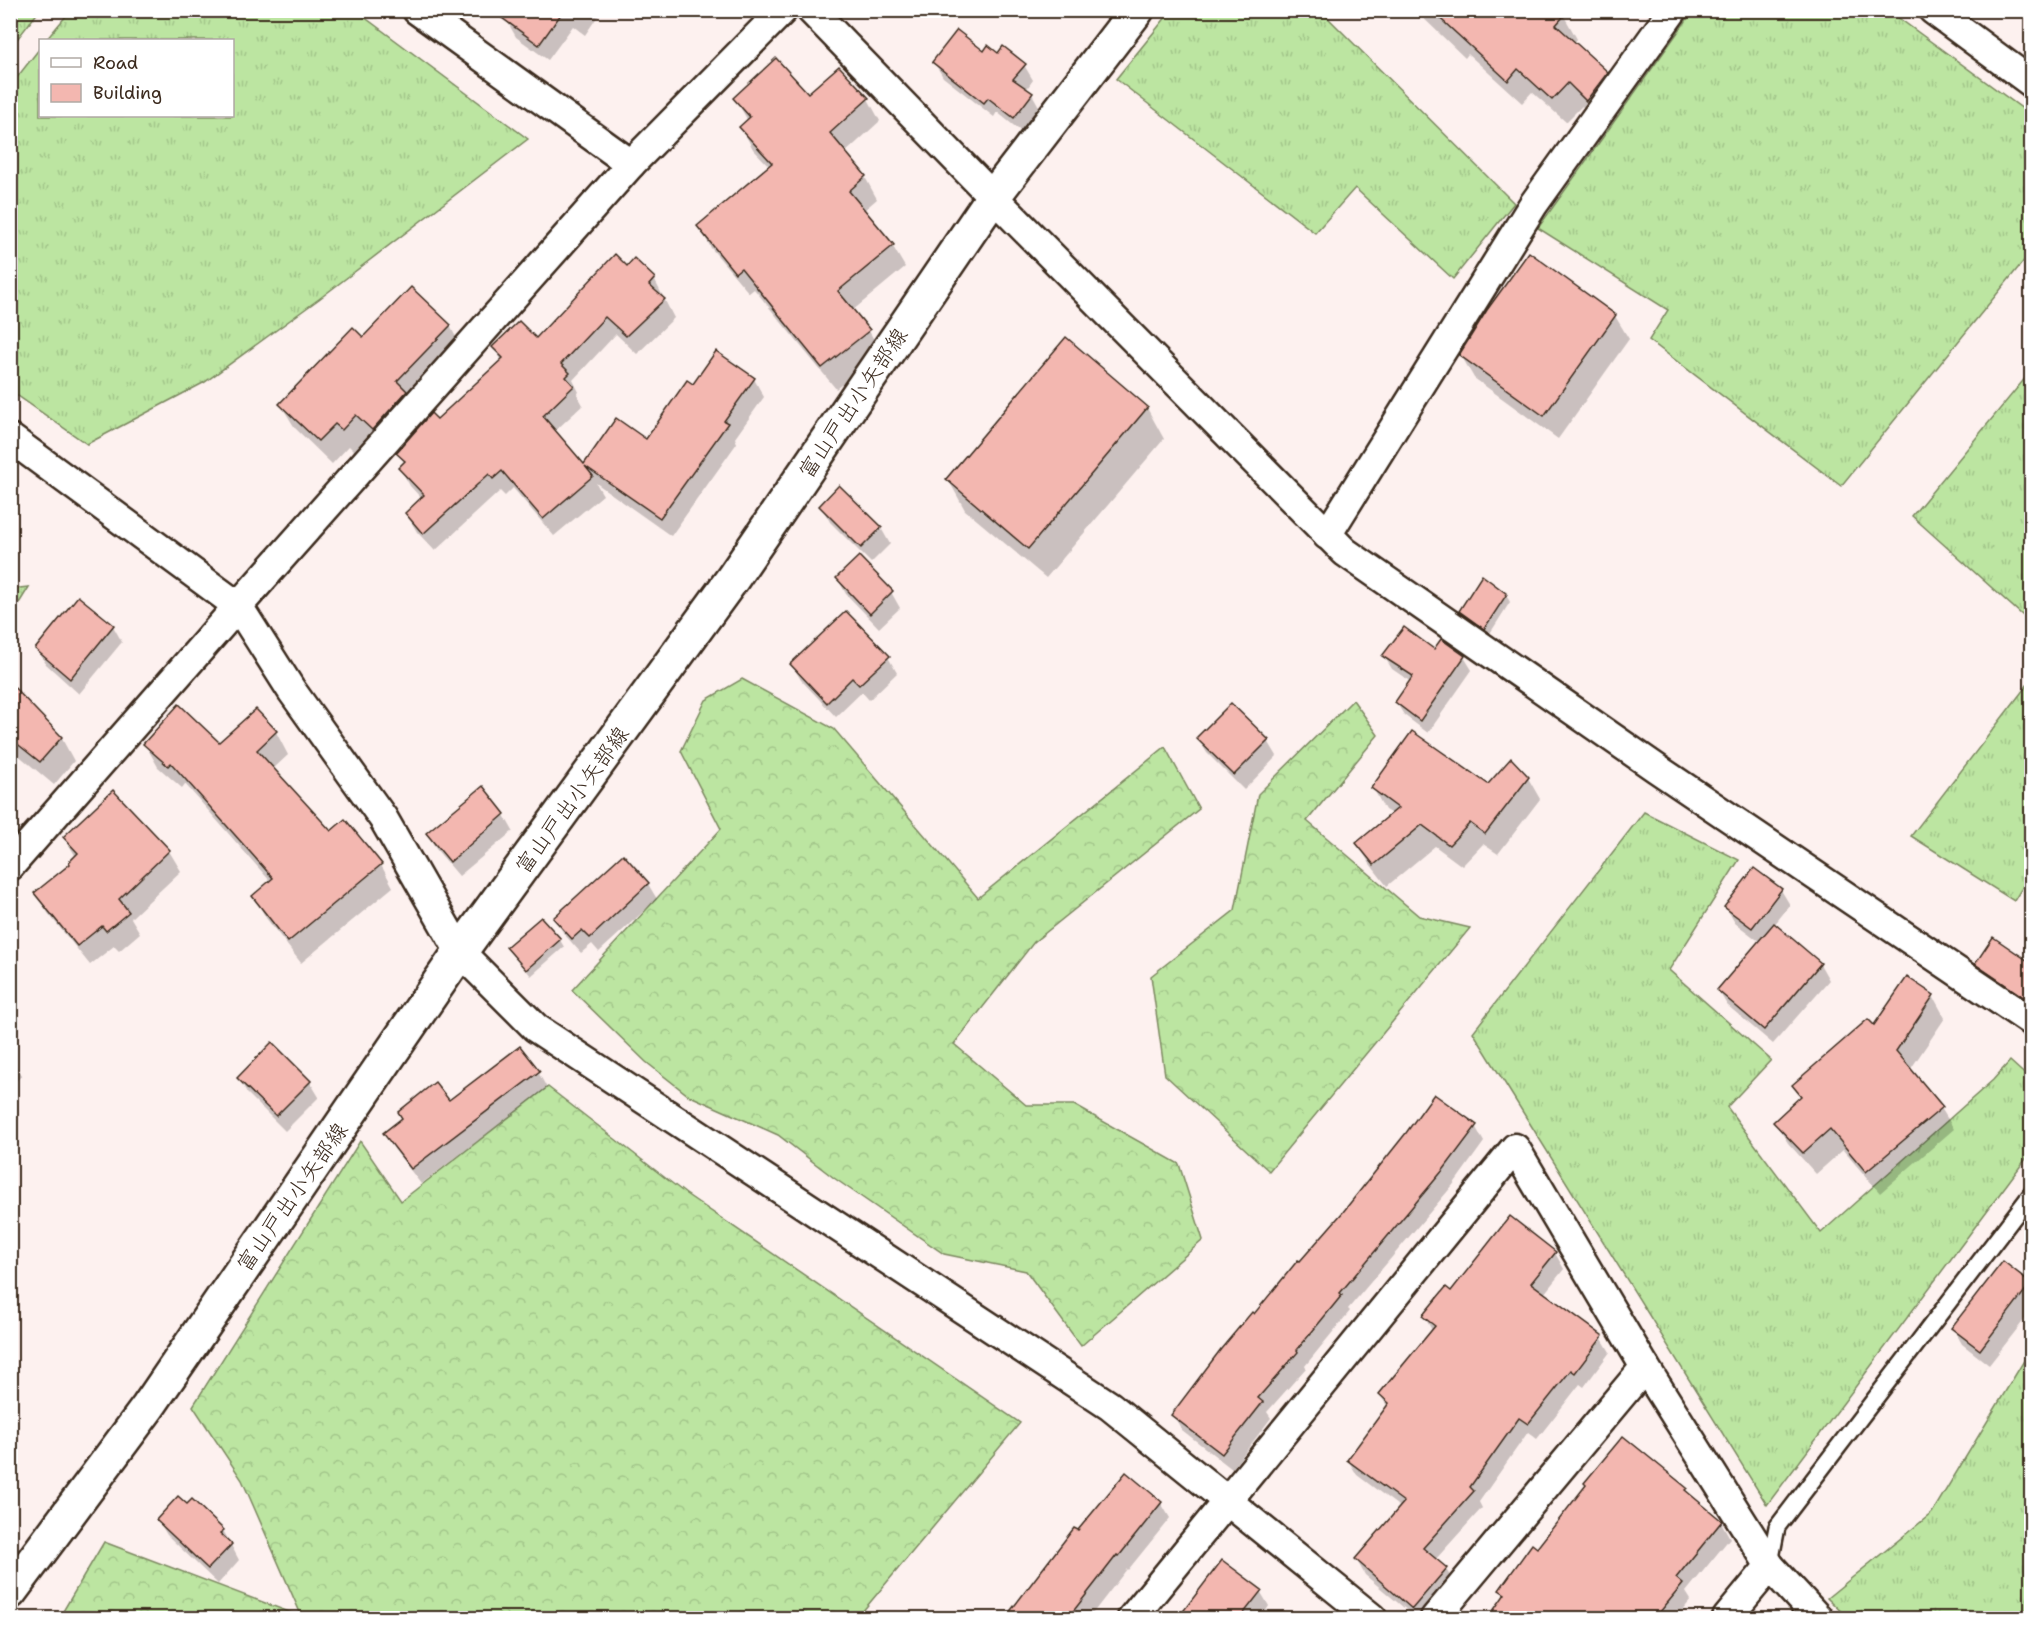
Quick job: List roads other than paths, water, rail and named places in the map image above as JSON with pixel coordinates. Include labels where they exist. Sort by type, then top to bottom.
[{"type":"main road","name":"富山戸出小矢部線","points":[[10,1592],[148,1407],[460,952],[734,578],[993,197],[1137,10]]},
{"type":"street","points":[[417,10],[631,164]]},
{"type":"street","points":[[10,866],[631,164],[783,10]]},
{"type":"street","points":[[811,10],[1345,552],[1598,728],[2031,1022]]},
{"type":"street","points":[[1327,534],[1533,205],[1673,10]]},
{"type":"street","points":[[1933,10],[2031,83]]},
{"type":"street","points":[[10,438],[238,606],[292,691],[383,818],[460,952],[536,1028],[1110,1406],[1372,1618]]},
{"type":"street","points":[[1132,1618],[1515,1148],[1646,1367],[1770,1566],[1818,1618]]},
{"type":"street","points":[[1435,1618],[1646,1367]]},
{"type":"street","points":[[1727,1618],[1770,1566]]},
{"type":"lane","points":[[1770,1566],[1777,1527],[2031,1193]]}]
